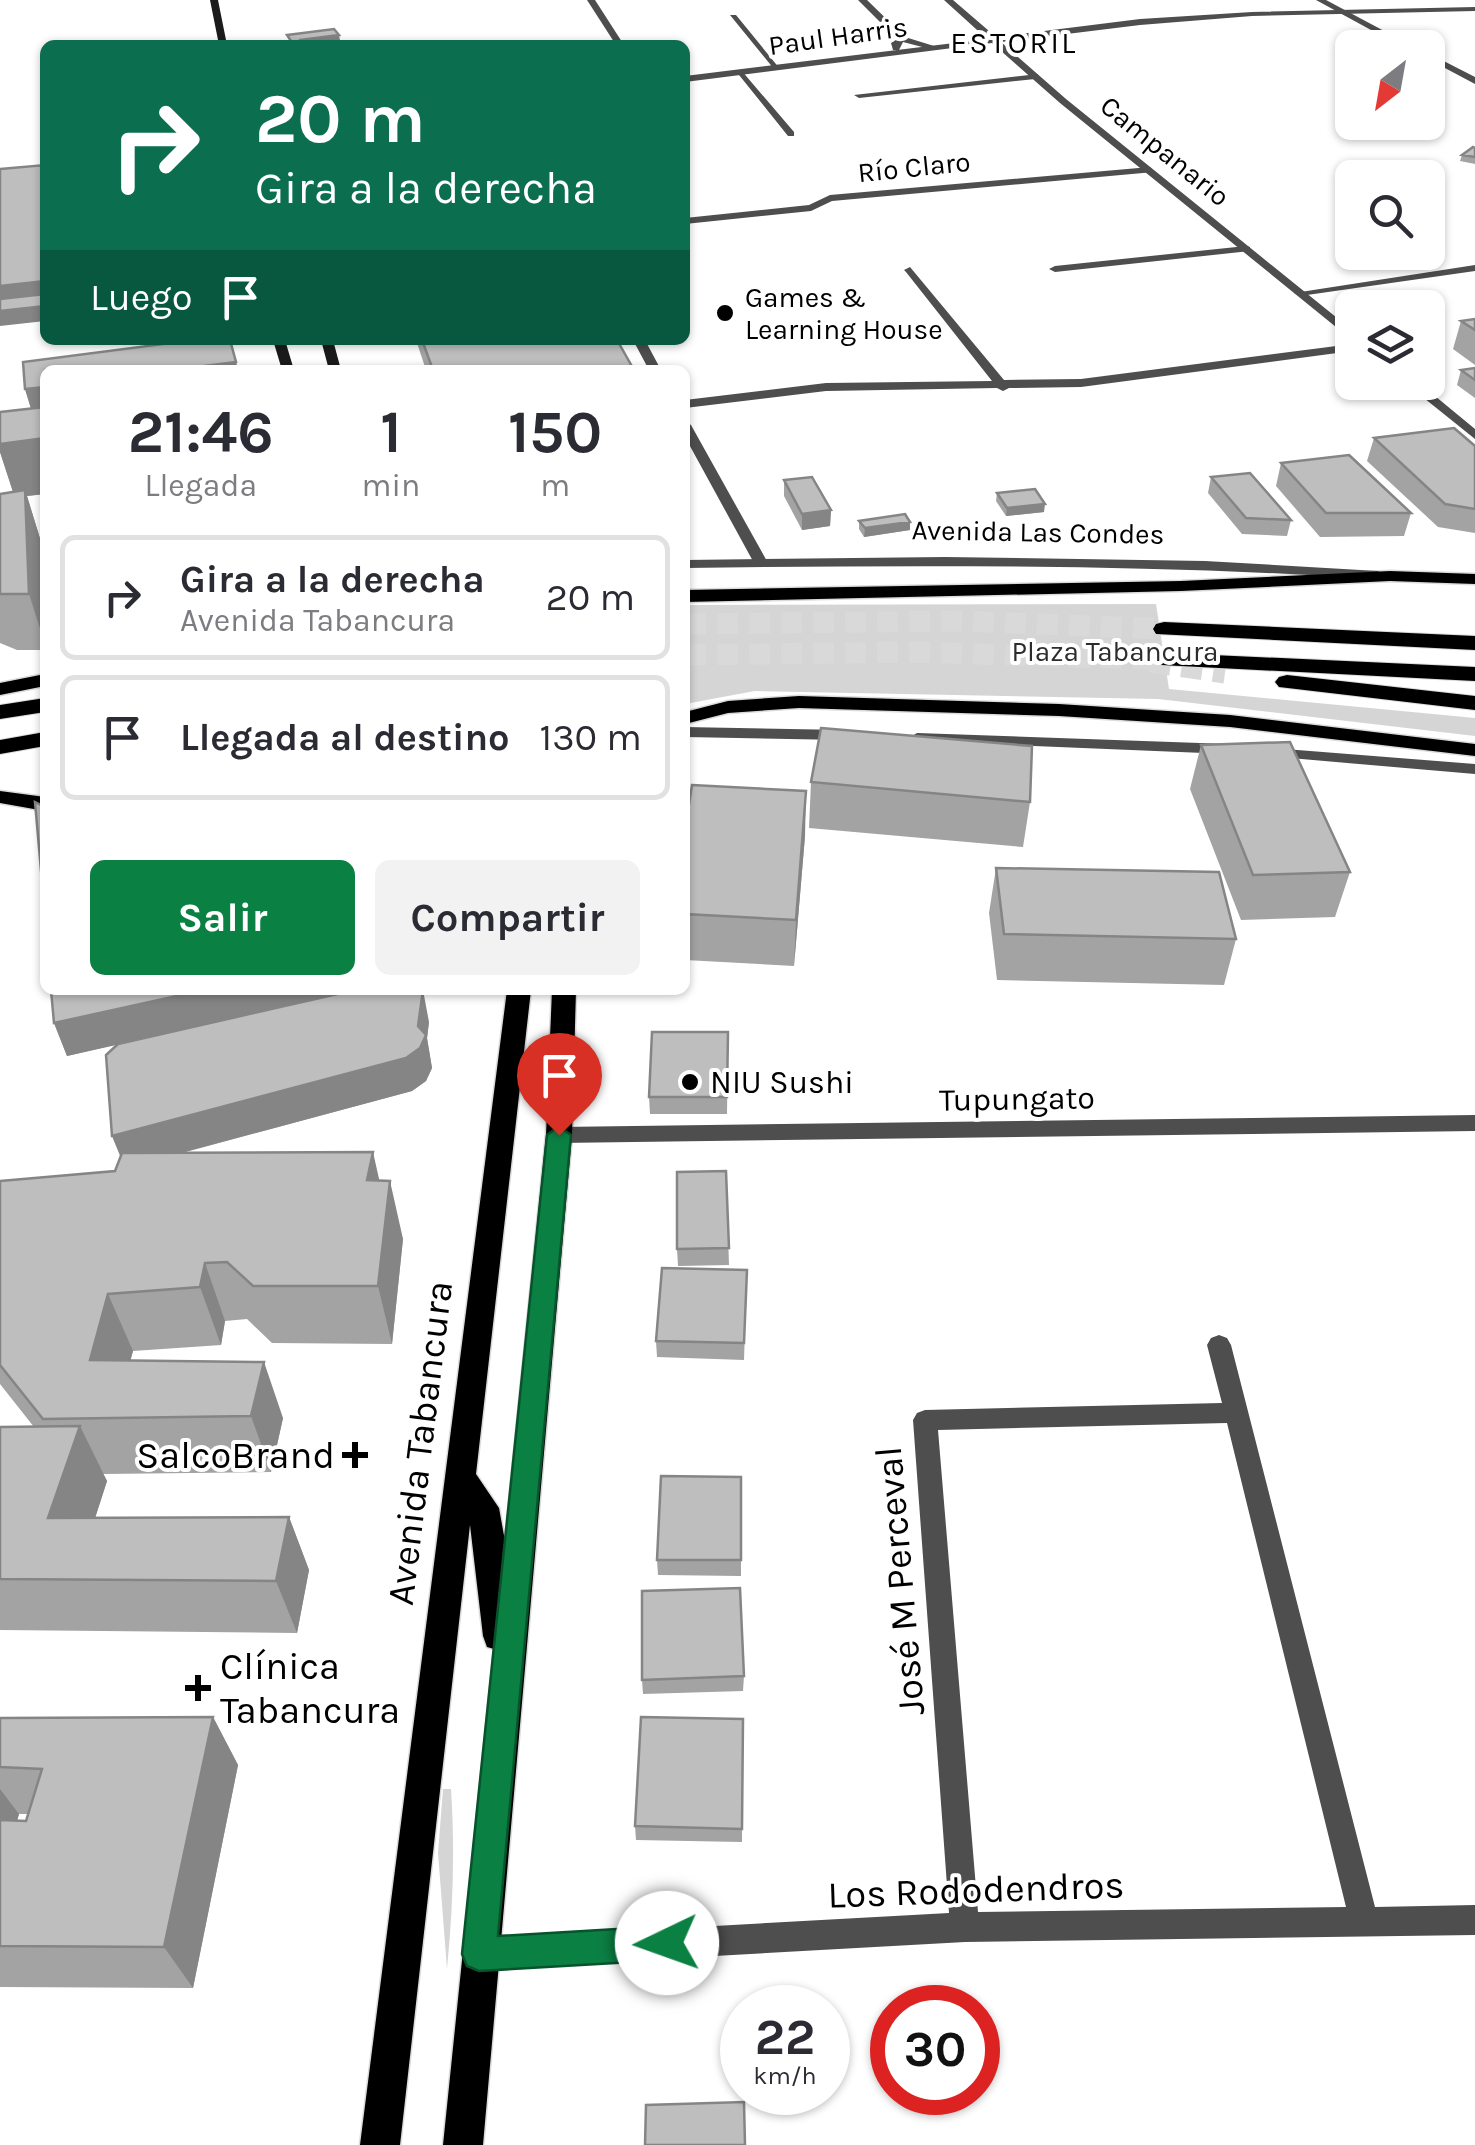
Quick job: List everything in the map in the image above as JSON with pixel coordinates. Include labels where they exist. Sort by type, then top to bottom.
[{"type":"highway","points":[[1164,629],[1475,643]]},
{"type":"highway","points":[[1169,660],[1475,674]]},
{"type":"highway","points":[[1225,673],[1356,692],[1475,703]]},
{"type":"highway","points":[[0,712],[40,705]]},
{"type":"highway","points":[[0,747],[40,740]]},
{"type":"main road","points":[[214,0],[221,40]]},
{"type":"main road","name":"Avenida Las Condes","points":[[690,596],[1181,586],[1390,576],[1475,579]]},
{"type":"main road","points":[[0,688],[40,681]]},
{"type":"main road","points":[[690,717],[728,707],[799,702],[1059,710],[1168,715],[1475,750]]},
{"type":"main road","points":[[0,797],[40,803]]},
{"type":"main road","name":"Avenida Tabancura","points":[[380,2145],[518,995]]},
{"type":"main road","points":[[463,2145],[559,1135],[564,995]]},
{"type":"main road","points":[[460,1478],[483,1508],[492,1559],[504,1701]]},
{"type":"street","points":[[591,0],[617,40]]},
{"type":"street","points":[[862,0],[902,38],[930,46]]},
{"type":"street","name":"Campanario","points":[[948,0],[1335,322]]},
{"type":"street","points":[[1320,0],[1378,30]]},
{"type":"street","name":"Paul Harris","points":[[690,77],[1196,17],[1475,9]]},
{"type":"street","points":[[733,17],[777,67]]},
{"type":"street","points":[[898,50],[895,42],[902,38]]},
{"type":"street","points":[[1445,65],[1475,81]]},
{"type":"street","points":[[738,72],[791,134]]},
{"type":"street","points":[[859,95],[1036,76]]},
{"type":"street","name":"Río Claro","points":[[690,220],[811,208],[826,199],[1150,170]]},
{"type":"street","points":[[1055,268],[1246,249]]},
{"type":"street","points":[[1300,293],[1475,268]]},
{"type":"street","points":[[910,270],[1003,386]]},
{"type":"street","points":[[690,403],[826,387],[1082,383],[1335,350]]},
{"type":"street","points":[[1432,400],[1475,436]]},
{"type":"street","points":[[690,434],[761,563]]},
{"type":"street","name":"Avenida Las Condes","points":[[690,564],[956,559],[1098,561],[1390,576]]},
{"type":"street","points":[[690,732],[855,736]]},
{"type":"street","points":[[893,737],[1251,751],[1475,769]]},
{"type":"street","name":"Tupungato","points":[[559,1135],[1475,1124]]},
{"type":"street","points":[[1219,1346],[1364,1922]]},
{"type":"street","name":"José M Perceval","points":[[965,1928],[925,1420],[1236,1413]]},
{"type":"street","name":"Los Rododendros","points":[[479,1954],[965,1928],[1475,1920]]},
{"type":"green space","name":"Plaza Tabancura","points":[[1156,604],[1169,689],[1475,718],[1475,736],[1158,699],[755,691],[690,703],[690,605]]},
{"type":"green space","points":[[443,1789],[451,1789],[453,1834],[447,1969],[438,1853]]},
{"type":"building","points":[[334,29],[339,35],[290,40],[287,35]]},
{"type":"building","points":[[1473,147],[1475,157],[1462,155]]},
{"type":"building","points":[[40,165],[40,282],[0,286],[0,169]]},
{"type":"building","points":[[40,295],[40,307],[0,311],[0,299]]},
{"type":"building","points":[[1475,319],[1475,330],[1461,321]]},
{"type":"building","points":[[155,345],[231,345],[236,362],[40,365],[40,388],[25,389],[23,362]]},
{"type":"building","points":[[424,345],[620,345],[631,365],[431,365]]},
{"type":"building","points":[[1475,368],[1475,380],[1461,370]]},
{"type":"building","points":[[40,408],[40,439],[0,444],[0,412]]},
{"type":"building","points":[[1454,428],[1475,446],[1475,509],[1445,504],[1374,438]]},
{"type":"building","points":[[1349,455],[1411,513],[1326,513],[1281,463]]},
{"type":"building","points":[[1250,473],[1291,520],[1246,518],[1211,477]]},
{"type":"building","points":[[812,477],[831,510],[802,514],[784,480]]},
{"type":"building","points":[[1035,489],[1045,504],[1007,508],[997,493]]},
{"type":"building","points":[[25,490],[29,594],[0,594],[0,494]]},
{"type":"building","points":[[905,514],[910,522],[865,528],[859,521]]},
{"type":"building","points":[[821,728],[1032,746],[1030,802],[811,782]]},
{"type":"building","points":[[1290,742],[1350,872],[1253,875],[1201,745]]},
{"type":"building","points":[[692,785],[806,791],[796,920],[690,914]]},
{"type":"building","points":[[35,802],[40,804],[40,859]]},
{"type":"building","points":[[996,868],[1219,872],[1236,939],[1004,934]]},
{"type":"building","points":[[51,995],[181,995],[54,1023]]},
{"type":"building","points":[[333,995],[422,995],[418,1026],[426,1035],[420,1048],[406,1058],[112,1136],[106,1055],[118,1044]]},
{"type":"building","name":"NIU Sushi","points":[[652,1032],[728,1032],[727,1097],[649,1097]]},
{"type":"building","points":[[373,1152],[367,1180],[390,1181],[378,1286],[253,1286],[227,1262],[205,1263],[200,1287],[108,1294],[90,1360],[264,1362],[251,1416],[43,1419],[0,1365],[0,1181],[115,1171],[122,1153]]},
{"type":"building","points":[[726,1171],[729,1248],[677,1249],[677,1172]]},
{"type":"building","points":[[662,1268],[747,1270],[744,1343],[656,1341]]},
{"type":"building","points":[[80,1426],[48,1518],[289,1517],[276,1581],[0,1579],[0,1427]]},
{"type":"building","points":[[661,1476],[741,1477],[741,1560],[657,1560]]},
{"type":"building","points":[[740,1588],[744,1676],[642,1680],[642,1591]]},
{"type":"building","points":[[213,1717],[164,1947],[0,1946],[0,1820],[26,1821],[42,1769],[0,1767],[0,1718]]},
{"type":"building","points":[[641,1717],[743,1719],[742,1829],[635,1826]]},
{"type":"building","points":[[720,2103],[720,2115],[744,2115],[745,2145],[645,2145],[646,2105]]},
{"type":"tunnel","points":[[690,624],[961,621],[1164,629]]},
{"type":"tunnel","points":[[690,655],[919,652],[1169,660]]},
{"type":"tunnel","points":[[1150,662],[1225,673]]},
{"type":"place","name":"Games & Learning House","points":[[725,313]]},
{"type":"place","name":"NIU Sushi","points":[[690,1082]]},
{"type":"place","name":"SalcoBrand","points":[[355,1455]]},
{"type":"place","name":"Clínica Tabancura","points":[[198,1688]]},
{"type":"district","name":"ESTORIL","points":[[1014,43]]},
{"type":"route","points":[[559,1135],[479,1954],[667,1943]]}]
